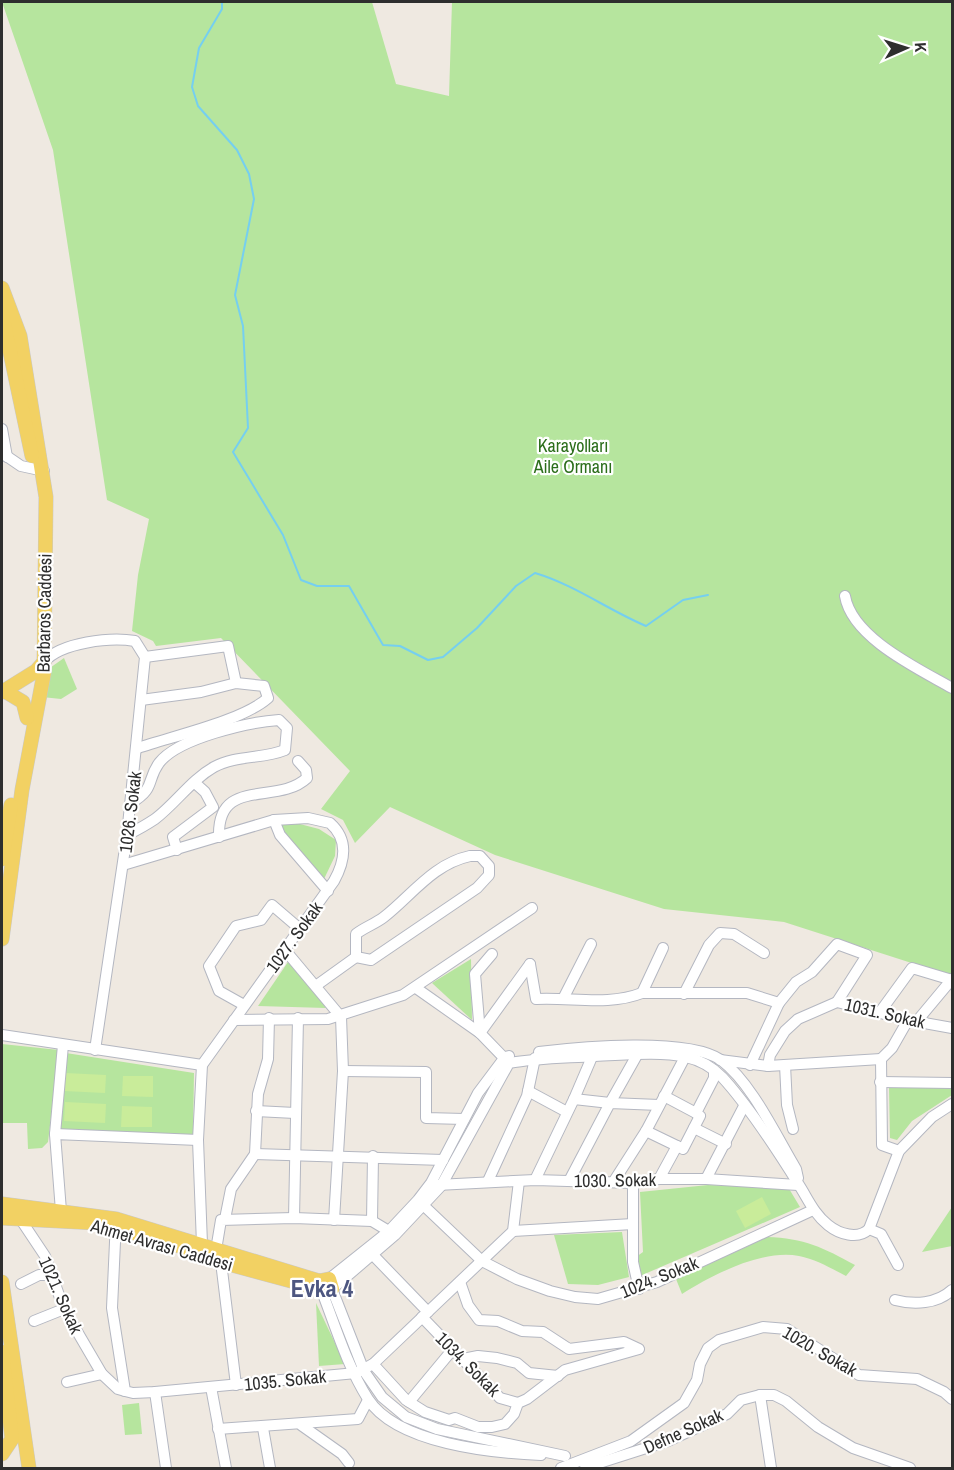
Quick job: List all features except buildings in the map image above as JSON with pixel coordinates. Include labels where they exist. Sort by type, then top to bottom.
[{"type":"main road","name":"Barbaros Caddesi","points":[[2,288],[20,336],[39,470],[45,633],[2,939]]},
{"type":"main road","name":"Barbaros Caddesi","points":[[2,859],[27,718],[40,672],[39,470],[3,322]]},
{"type":"main road","points":[[4,693],[40,672]]},
{"type":"main road","points":[[4,693],[23,702],[27,718]]},
{"type":"main road","points":[[2,1205],[2,1217]]},
{"type":"main road","name":"Ahmet Avrası Caddesi","points":[[2,1205],[61,1211],[115,1224],[325,1285]]},
{"type":"main road","name":"Ahmet Avrası Caddesi","points":[[2,1217],[115,1224]]},
{"type":"main road","points":[[2,1282],[29,1465]]},
{"type":"main road","points":[[2,1352],[12,1439],[2,1454]]},
{"type":"main road","points":[[2,1454],[19,1450],[29,1465]]},
{"type":"street","points":[[2,429],[4,455],[21,466],[39,470]]},
{"type":"street","points":[[845,596],[852,614],[874,641],[952,688]]},
{"type":"street","points":[[45,633],[52,646],[67,649]]},
{"type":"street","points":[[40,672],[67,649],[100,640],[124,639],[135,641],[145,657],[228,646],[236,683]]},
{"type":"street","name":"1026. Sokak","points":[[94,1050],[127,835],[138,748],[145,657]]},
{"type":"street","points":[[138,748],[229,718],[262,704],[268,698],[264,686],[236,683],[201,692],[141,700]]},
{"type":"street","points":[[127,835],[157,818],[212,769],[227,761],[273,755],[285,750],[288,739],[287,728],[279,720],[254,722],[219,731],[169,753],[158,764],[145,794],[131,803]]},
{"type":"street","points":[[219,837],[220,820],[227,806],[237,799],[286,790],[299,785],[307,778],[306,770],[298,761]]},
{"type":"street","points":[[177,850],[173,837],[213,807],[205,792],[195,783]]},
{"type":"street","name":"1027. Sokak","points":[[123,865],[274,820],[308,818],[330,823],[343,840],[344,856],[340,871],[328,891],[202,1065]]},
{"type":"street","points":[[274,820],[280,835],[328,891]]},
{"type":"street","points":[[317,985],[356,957],[371,960],[477,888],[489,875],[485,859],[480,856],[457,859],[434,872],[381,919],[356,934],[354,941],[356,957]]},
{"type":"street","points":[[244,1005],[219,991],[209,966],[236,926],[261,920],[272,905],[300,929]]},
{"type":"street","points":[[234,1020],[341,1017],[416,988],[532,908]]},
{"type":"street","points":[[684,994],[710,945],[720,933],[734,934],[764,953]]},
{"type":"street","points":[[564,997],[591,944]]},
{"type":"street","points":[[750,1065],[779,1003],[796,982],[812,972],[837,944],[867,955],[837,1002]]},
{"type":"street","points":[[642,993],[663,948]]},
{"type":"street","points":[[285,950],[317,985],[341,1017],[343,1071],[334,1220]]},
{"type":"street","points":[[480,1034],[475,974],[492,954]]},
{"type":"street","points":[[480,1034],[530,964],[536,999],[564,997],[626,999],[642,993],[747,993],[779,1003]]},
{"type":"street","points":[[880,1012],[912,968],[952,980],[912,1021],[881,1059],[882,1145],[899,1152]]},
{"type":"street","points":[[416,988],[480,1034],[507,1060],[637,1055],[685,1057],[704,1063],[714,1071],[744,1106],[813,1210],[837,1231],[855,1236],[864,1234],[869,1229],[899,1152],[932,1117],[952,1104]]},
{"type":"street","name":"1031. Sokak","points":[[768,1066],[770,1055],[785,1031],[798,1019],[837,1002],[912,1021],[952,1028]]},
{"type":"street","points":[[225,1219],[231,1189],[255,1154],[258,1094],[268,1059],[268,1018]]},
{"type":"street","points":[[294,1218],[298,1018]]},
{"type":"street","points":[[2,1035],[202,1065],[198,1140],[211,1253],[236,1385]]},
{"type":"street","points":[[61,1211],[54,1147],[63,1045]]},
{"type":"street","points":[[436,1184],[443,1160],[478,1093],[507,1060],[555,1050],[635,1046],[690,1048],[720,1060],[768,1066],[881,1059]]},
{"type":"street","points":[[569,1181],[637,1055]]},
{"type":"street","points":[[535,1180],[592,1057]]},
{"type":"street","points":[[614,1181],[646,1131],[685,1057]]},
{"type":"street","points":[[488,1181],[528,1091],[535,1058]]},
{"type":"street","points":[[325,1285],[372,1254],[421,1203],[436,1184],[507,1060]]},
{"type":"street","points":[[704,1063],[720,1060],[731,1069],[766,1118],[796,1169],[798,1185]]},
{"type":"street","points":[[785,1065],[787,1105],[793,1129]]},
{"type":"street","points":[[343,1071],[426,1072],[426,1118],[465,1119]]},
{"type":"street","points":[[696,1113],[714,1078],[714,1071]]},
{"type":"street","points":[[880,1082],[952,1083]]},
{"type":"street","points":[[528,1091],[567,1112]]},
{"type":"street","points":[[574,1099],[610,1103],[662,1101],[700,1116],[683,1149],[646,1131]]},
{"type":"street","points":[[706,1179],[744,1106]]},
{"type":"street","points":[[256,1111],[295,1113]]},
{"type":"street","points":[[694,1128],[726,1144]]},
{"type":"street","points":[[55,1134],[198,1140]]},
{"type":"street","points":[[659,1179],[677,1146]]},
{"type":"street","points":[[255,1154],[443,1160]]},
{"type":"street","points":[[372,1221],[373,1156]]},
{"type":"street","name":"1030. Sokak","points":[[436,1184],[535,1180],[633,1183],[659,1179],[706,1179],[798,1185]]},
{"type":"street","points":[[513,1232],[519,1181]]},
{"type":"street","points":[[633,1183],[633,1262],[639,1289]]},
{"type":"street","name":"1024. Sokak","points":[[421,1203],[482,1261],[517,1279],[575,1297],[598,1299],[639,1289],[813,1210]]},
{"type":"street","name":"1021. Sokak","points":[[19,1217],[45,1256],[64,1309],[102,1374],[118,1389],[124,1391]]},
{"type":"street","points":[[211,1253],[221,1220],[225,1219],[294,1218],[372,1221],[391,1233]]},
{"type":"street","points":[[115,1224],[112,1308],[124,1391]]},
{"type":"street","points":[[364,1369],[513,1232],[633,1224]]},
{"type":"street","points":[[869,1229],[881,1234],[898,1265]]},
{"type":"street","points":[[325,1285],[391,1233]]},
{"type":"street","name":"1034. Sokak","points":[[372,1254],[453,1349],[500,1398],[518,1403]]},
{"type":"street","points":[[21,1284],[39,1275],[52,1275]]},
{"type":"street","points":[[364,1369],[425,1412],[449,1420],[455,1418],[478,1427],[492,1427],[505,1424],[514,1414],[518,1403],[564,1370],[639,1348],[624,1342],[569,1349],[543,1332],[522,1331],[498,1321],[479,1320],[468,1305],[460,1282]]},
{"type":"street","points":[[325,1285],[364,1369],[382,1397],[406,1417],[437,1429],[565,1456]]},
{"type":"street","points":[[895,1300],[915,1304],[937,1299],[952,1290]]},
{"type":"street","points":[[34,1322],[64,1309]]},
{"type":"street","name":"1020. Sokak","points":[[561,1468],[593,1458],[631,1441],[684,1403],[697,1380],[700,1364],[708,1348],[719,1340],[763,1327],[787,1329],[859,1375],[917,1380],[944,1392],[952,1400]]},
{"type":"street","points":[[409,1402],[453,1349]]},
{"type":"street","points":[[463,1359],[478,1356],[497,1358],[517,1363],[530,1373],[558,1376]]},
{"type":"street","points":[[218,1430],[357,1419],[368,1400],[364,1369]]},
{"type":"street","name":"1035. Sokak","points":[[124,1391],[155,1392],[236,1385],[364,1369]]},
{"type":"street","points":[[67,1382],[102,1374]]},
{"type":"street","points":[[211,1387],[226,1468]]},
{"type":"street","points":[[155,1392],[166,1468]]},
{"type":"street","points":[[771,1468],[768,1434],[760,1395],[774,1395],[786,1401],[825,1432],[853,1448],[910,1468]]},
{"type":"street","name":"Defne Sokak","points":[[576,1464],[593,1466],[668,1441],[727,1414],[741,1400],[760,1395]]},
{"type":"street","points":[[368,1400],[395,1423],[410,1431],[458,1444],[512,1454],[593,1458]]},
{"type":"street","points":[[301,1425],[342,1454],[349,1463]]},
{"type":"street","points":[[263,1428],[270,1468]]},
{"type":"green space","name":"Karayolları Aile Ormanı","points":[[2,2],[372,2],[396,84],[449,96],[452,2],[952,2],[952,976],[784,922],[664,909],[495,855],[390,807],[355,843],[343,820],[321,809],[350,771],[221,638],[156,646],[153,641],[132,631],[138,575],[149,519],[107,500],[53,150]]},
{"type":"green space","points":[[64,658],[77,689],[61,699],[42,697],[47,670]]},
{"type":"green space","points":[[296,823],[319,829],[336,840],[335,856],[324,879],[284,834],[281,824]]},
{"type":"green space","points":[[471,959],[472,1020],[432,983]]},
{"type":"green space","points":[[288,962],[302,975],[326,1008],[258,1006]]},
{"type":"green space","points":[[2,1044],[59,1050],[48,1142],[42,1148],[28,1149],[27,1123],[2,1123]]},
{"type":"green space","points":[[66,1053],[194,1073],[193,1136],[59,1131]]},
{"type":"green space","points":[[65,1073],[106,1075],[105,1093],[64,1091]]},
{"type":"green space","points":[[123,1076],[153,1076],[153,1097],[122,1096]]},
{"type":"green space","points":[[889,1087],[952,1087],[952,1095],[912,1121],[897,1140],[890,1138]]},
{"type":"green space","points":[[65,1102],[106,1104],[105,1123],[64,1121]]},
{"type":"green space","points":[[122,1106],[152,1107],[152,1127],[121,1127]]},
{"type":"green space","points":[[708,1185],[788,1187],[800,1207],[640,1276],[636,1257],[643,1252],[640,1192]]},
{"type":"green space","points":[[762,1197],[771,1214],[745,1228],[736,1211]]},
{"type":"green space","points":[[952,1207],[952,1246],[922,1252]]},
{"type":"green space","points":[[622,1232],[629,1277],[598,1285],[568,1284],[554,1235]]},
{"type":"green space","points":[[767,1237],[792,1239],[813,1245],[855,1265],[846,1276],[805,1257],[769,1256],[738,1265],[682,1294],[676,1279]]},
{"type":"green space","points":[[316,1303],[345,1364],[319,1366]]},
{"type":"green space","points":[[139,1403],[142,1434],[125,1435],[122,1405]]},
{"type":"waterway","points":[[222,2],[222,9],[199,48],[192,87],[198,106],[237,150],[249,174],[254,199],[235,295],[243,326],[248,428],[233,452],[283,535],[301,580],[317,586],[349,586],[383,645],[400,646],[428,660],[443,657],[477,628],[516,586],[535,573],[564,584],[646,626],[683,600],[708,595]]},
{"type":"district","name":"Evka 4","points":[[322,1288]]}]
